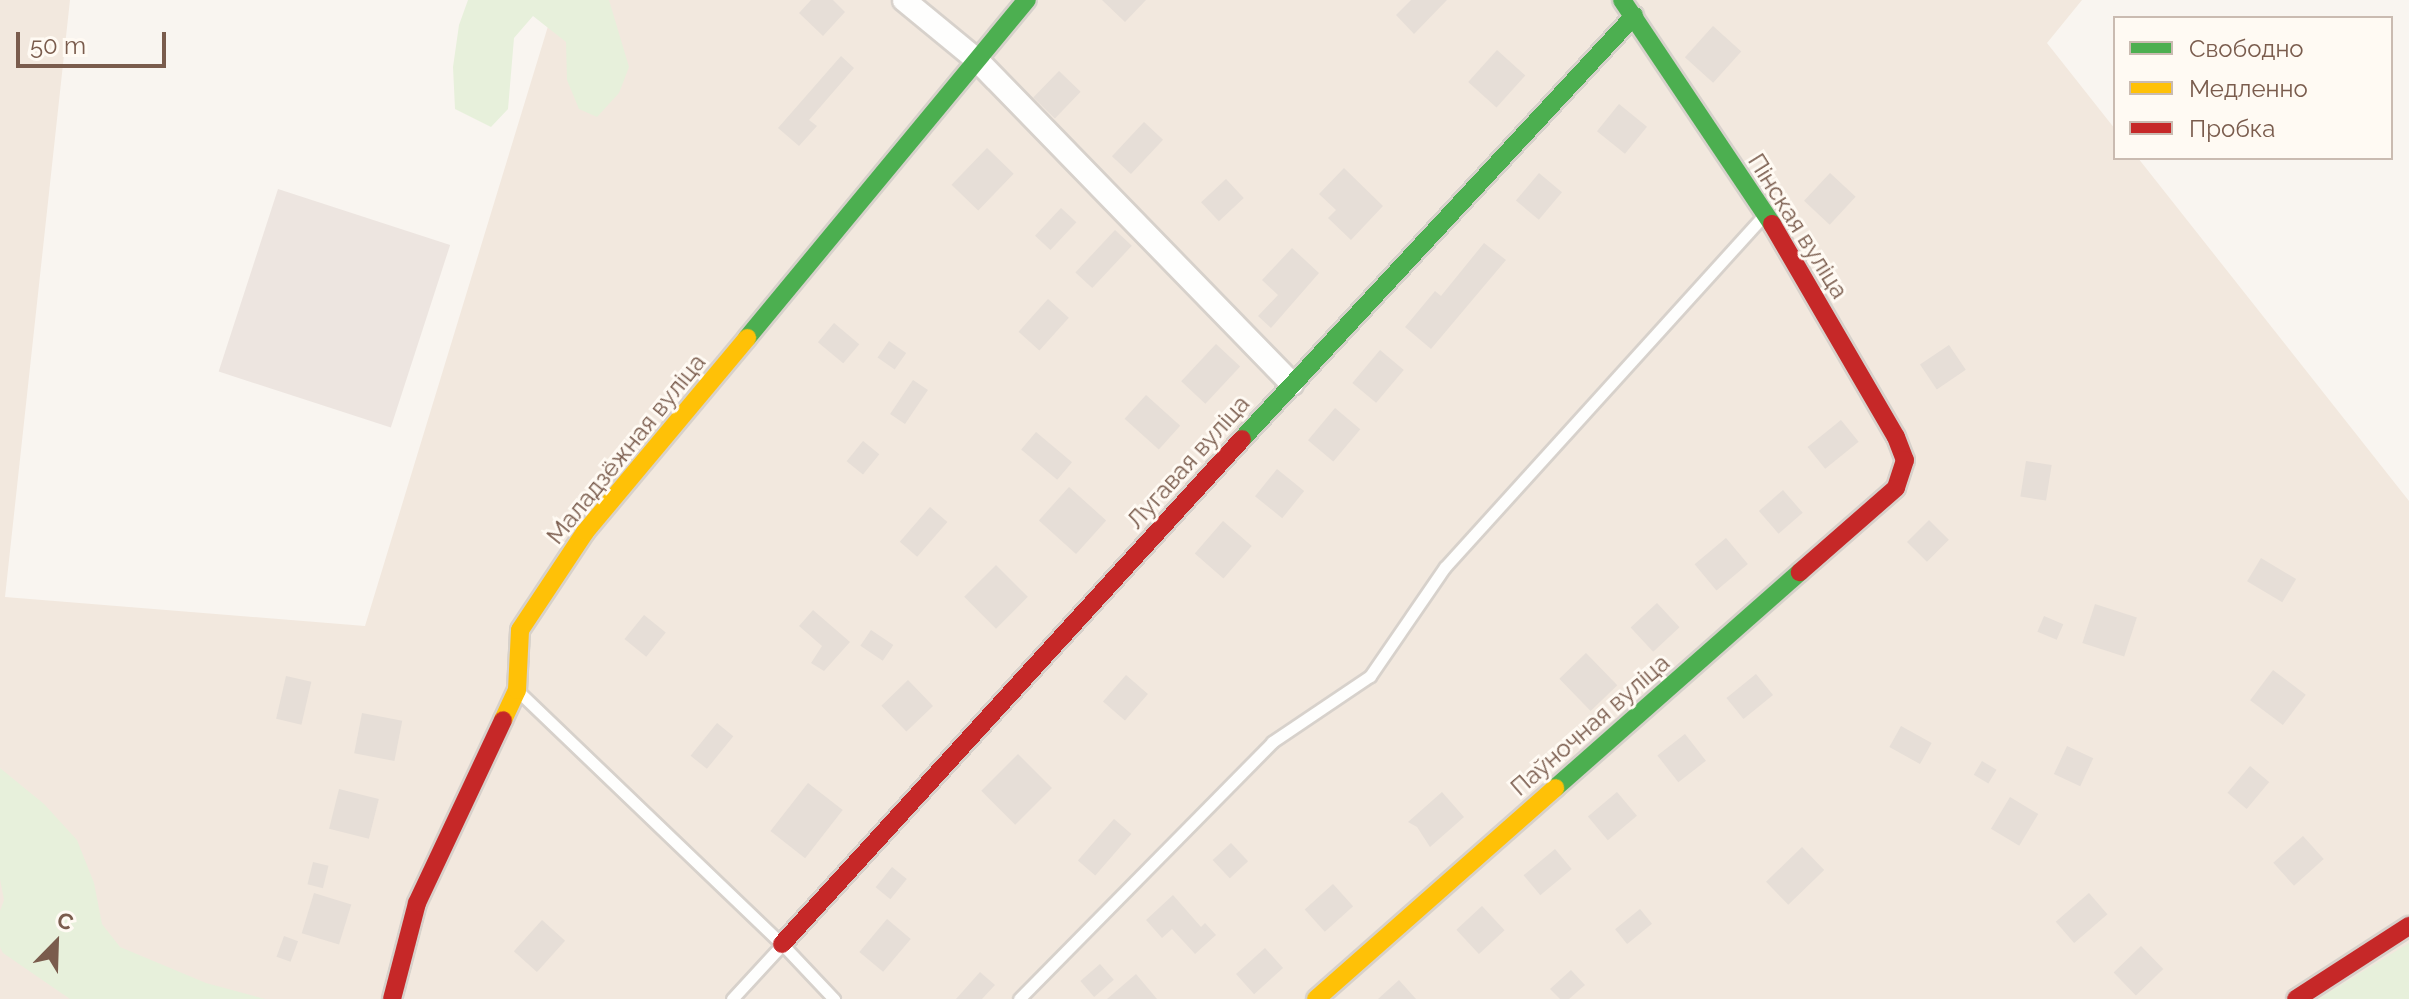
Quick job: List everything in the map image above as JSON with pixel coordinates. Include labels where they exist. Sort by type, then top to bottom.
[{"type":"street","points":[[904,0],[977,60],[1292,384]]},
{"type":"street","name":"Маладзёжная вуліца","points":[[392,999],[417,903],[517,690],[520,630],[585,532],[1027,0]]},
{"type":"street","name":"Пінская вуліца","points":[[1622,0],[1766,214],[1896,437],[1905,460],[1896,488]]},
{"type":"street","name":"Лугавая вуліца","points":[[782,944],[1292,384],[1634,16]]},
{"type":"street","name":"Паўночная вуліца","points":[[1316,999],[1896,488]]},
{"type":"street","points":[[2296,999],[2409,926]]},
{"type":"lane","points":[[1019,999],[1272,742],[1370,676],[1445,567],[1766,214]]},
{"type":"lane","points":[[517,690],[782,944],[834,999]]},
{"type":"lane","points":[[732,999],[782,944]]},
{"type":"shaded area","points":[[0,0],[70,0],[5,597],[365,626],[556,0],[2082,0],[2047,43],[2113,126],[2113,160],[2140,160],[2409,501],[2409,999],[0,999]]},
{"type":"shaded area","points":[[278,189],[450,245],[391,428],[219,372]]},
{"type":"green space","points":[[468,0],[609,0],[629,67],[619,93],[597,117],[579,109],[567,80],[566,42],[533,16],[514,38],[508,109],[491,127],[455,109],[453,67],[459,25]]},
{"type":"green space","points":[[0,768],[44,804],[77,840],[94,883],[102,924],[120,947],[206,983],[265,999],[70,999],[3,953],[0,947],[0,911],[4,900],[0,879]]},
{"type":"green space","points":[[2409,943],[2409,999],[2318,999]]},
{"type":"building","points":[[811,0],[833,0],[845,12],[823,36],[799,13]]},
{"type":"building","points":[[1102,0],[1146,0],[1125,22]]},
{"type":"building","points":[[1411,0],[1447,0],[1414,34],[1396,15]]},
{"type":"building","points":[[1713,26],[1741,51],[1713,83],[1685,57]]},
{"type":"building","points":[[1497,50],[1525,75],[1496,107],[1468,82]]},
{"type":"building","points":[[841,56],[854,68],[809,120],[817,126],[799,146],[778,128]]},
{"type":"building","points":[[1059,71],[1081,92],[1055,118],[1033,98]]},
{"type":"building","points":[[1619,104],[1647,127],[1625,154],[1597,131]]},
{"type":"building","points":[[1144,122],[1163,140],[1131,174],[1112,156]]},
{"type":"building","points":[[987,148],[1014,174],[978,210],[952,185]]},
{"type":"building","points":[[1344,168],[1383,206],[1351,240],[1328,218],[1336,210],[1319,194]]},
{"type":"building","points":[[1539,173],[1562,192],[1539,220],[1516,201]]},
{"type":"building","points":[[1830,173],[1856,197],[1830,225],[1804,201]]},
{"type":"building","points":[[1226,179],[1244,198],[1219,221],[1201,202]]},
{"type":"building","points":[[1061,208],[1076,222],[1050,250],[1035,236]]},
{"type":"building","points":[[1115,230],[1132,246],[1092,288],[1075,272]]},
{"type":"building","points":[[1484,243],[1506,260],[1431,349],[1405,327],[1435,291],[1441,296]]},
{"type":"building","points":[[1292,248],[1319,273],[1271,328],[1258,316],[1278,295],[1262,280]]},
{"type":"building","points":[[1048,299],[1069,318],[1039,350],[1019,332]]},
{"type":"building","points":[[834,323],[859,344],[843,363],[818,342]]},
{"type":"building","points":[[889,341],[906,353],[895,369],[878,357]]},
{"type":"building","points":[[1216,344],[1240,367],[1205,404],[1181,381]]},
{"type":"building","points":[[1949,345],[1966,370],[1937,389],[1920,365]]},
{"type":"building","points":[[1380,350],[1404,370],[1376,403],[1352,383]]},
{"type":"building","points":[[913,380],[928,390],[905,424],[890,414]]},
{"type":"building","points":[[1146,395],[1180,426],[1159,450],[1125,419]]},
{"type":"building","points":[[1335,408],[1360,429],[1333,461],[1308,440]]},
{"type":"building","points":[[1841,420],[1859,442],[1825,469],[1808,447]]},
{"type":"building","points":[[1036,432],[1072,462],[1057,480],[1021,450]]},
{"type":"building","points":[[863,441],[879,454],[863,474],[847,461]]},
{"type":"building","points":[[2026,461],[2052,465],[2046,501],[2020,497]]},
{"type":"building","points":[[1277,469],[1304,491],[1282,518],[1255,496]]},
{"type":"building","points":[[1069,487],[1106,520],[1076,554],[1039,520]]},
{"type":"building","points":[[1783,490],[1803,513],[1779,534],[1759,511]]},
{"type":"building","points":[[930,507],[947,522],[917,557],[900,542]]},
{"type":"building","points":[[1929,520],[1949,540],[1927,562],[1907,542]]},
{"type":"building","points":[[1223,521],[1252,546],[1223,578],[1195,553]]},
{"type":"building","points":[[1726,538],[1748,564],[1716,590],[1695,564]]},
{"type":"building","points":[[2261,558],[2296,579],[2282,602],[2247,581]]},
{"type":"building","points":[[996,565],[1028,597],[996,629],[964,597]]},
{"type":"building","points":[[1657,603],[1680,627],[1653,652],[1631,628]]},
{"type":"building","points":[[2095,604],[2137,618],[2124,657],[2082,643]]},
{"type":"building","points":[[813,610],[850,642],[824,671],[811,663],[822,646],[799,626]]},
{"type":"building","points":[[644,615],[666,633],[646,657],[624,639]]},
{"type":"building","points":[[2044,616],[2063,624],[2057,640],[2037,632]]},
{"type":"building","points":[[871,630],[893,645],[883,661],[860,646]]},
{"type":"building","points":[[1586,653],[1617,685],[1591,711],[1559,679]]},
{"type":"building","points":[[2273,670],[2306,695],[2283,725],[2250,700]]},
{"type":"building","points":[[1756,674],[1773,695],[1743,719],[1726,698]]},
{"type":"building","points":[[1126,675],[1148,694],[1125,720],[1103,701]]},
{"type":"building","points":[[286,676],[311,682],[301,725],[276,719]]},
{"type":"building","points":[[908,680],[933,706],[906,732],[881,706]]},
{"type":"building","points":[[362,713],[402,721],[394,761],[354,753]]},
{"type":"building","points":[[717,723],[733,736],[707,769],[691,756]]},
{"type":"building","points":[[1901,726],[1932,743],[1920,764],[1889,747]]},
{"type":"building","points":[[1685,734],[1706,761],[1678,782],[1657,756]]},
{"type":"building","points":[[2067,746],[2093,758],[2080,786],[2054,774]]},
{"type":"building","points":[[1018,754],[1052,788],[1015,825],[981,791]]},
{"type":"building","points":[[1982,761],[1997,770],[1988,783],[1974,775]]},
{"type":"building","points":[[2250,766],[2269,782],[2247,809],[2228,793]]},
{"type":"building","points":[[808,783],[843,810],[805,858],[770,831]]},
{"type":"building","points":[[339,789],[379,799],[369,839],[329,829]]},
{"type":"building","points":[[1442,792],[1464,817],[1430,847],[1417,827],[1408,822]]},
{"type":"building","points":[[1617,792],[1637,816],[1608,840],[1588,816]]},
{"type":"building","points":[[2010,797],[2038,814],[2019,846],[1991,829]]},
{"type":"building","points":[[1114,819],[1131,834],[1095,876],[1078,861]]},
{"type":"building","points":[[2303,836],[2324,859],[2294,886],[2273,863]]},
{"type":"building","points":[[1231,843],[1248,861],[1230,878],[1213,860]]},
{"type":"building","points":[[1802,847],[1824,870],[1788,905],[1766,882]]},
{"type":"building","points":[[1555,849],[1572,869],[1540,895],[1524,875]]},
{"type":"building","points":[[313,862],[329,866],[323,888],[307,884]]},
{"type":"building","points":[[892,867],[907,879],[890,899],[876,887]]},
{"type":"building","points":[[1333,884],[1353,906],[1325,932],[1305,909]]},
{"type":"building","points":[[314,893],[351,904],[339,945],[302,933]]},
{"type":"building","points":[[2089,893],[2107,914],[2074,943],[2056,922]]},
{"type":"building","points":[[1173,895],[1201,927],[1205,923],[1216,935],[1195,954],[1172,929],[1162,938],[1146,920]]},
{"type":"building","points":[[1482,906],[1505,930],[1479,954],[1456,930]]},
{"type":"building","points":[[1640,909],[1652,924],[1627,944],[1615,929]]},
{"type":"building","points":[[887,919],[911,939],[883,972],[859,952]]},
{"type":"building","points":[[542,920],[565,941],[537,972],[514,951]]},
{"type":"building","points":[[284,936],[298,941],[291,962],[276,957]]},
{"type":"building","points":[[2141,946],[2163,969],[2136,995],[2114,972]]},
{"type":"building","points":[[1265,948],[1283,968],[1254,994],[1236,974]]},
{"type":"building","points":[[1100,964],[1114,980],[1094,997],[1080,981]]},
{"type":"building","points":[[1571,970],[1585,985],[1569,999],[1560,999],[1550,989]]},
{"type":"building","points":[[980,972],[995,985],[982,999],[956,999]]},
{"type":"building","points":[[1136,974],[1157,999],[1107,999]]},
{"type":"building","points":[[1399,980],[1416,999],[1378,999]]},
{"type":"traffic: fast","points":[[747,338],[1027,0]]},
{"type":"traffic: fast","points":[[1622,0],[1772,224]]},
{"type":"traffic: fast","points":[[1242,439],[1634,16]]},
{"type":"traffic: fast","points":[[1555,788],[1800,572]]},
{"type":"traffic: slow","points":[[503,720],[517,690],[520,630],[585,532],[747,338]]},
{"type":"traffic: slow","points":[[1316,999],[1555,788]]},
{"type":"traffic: jam","points":[[1772,224],[1896,437],[1905,460],[1896,488],[1800,572]]},
{"type":"traffic: jam","points":[[782,944],[1242,439]]},
{"type":"traffic: jam","points":[[392,999],[417,903],[503,720]]},
{"type":"traffic: jam","points":[[2296,999],[2409,926]]}]
